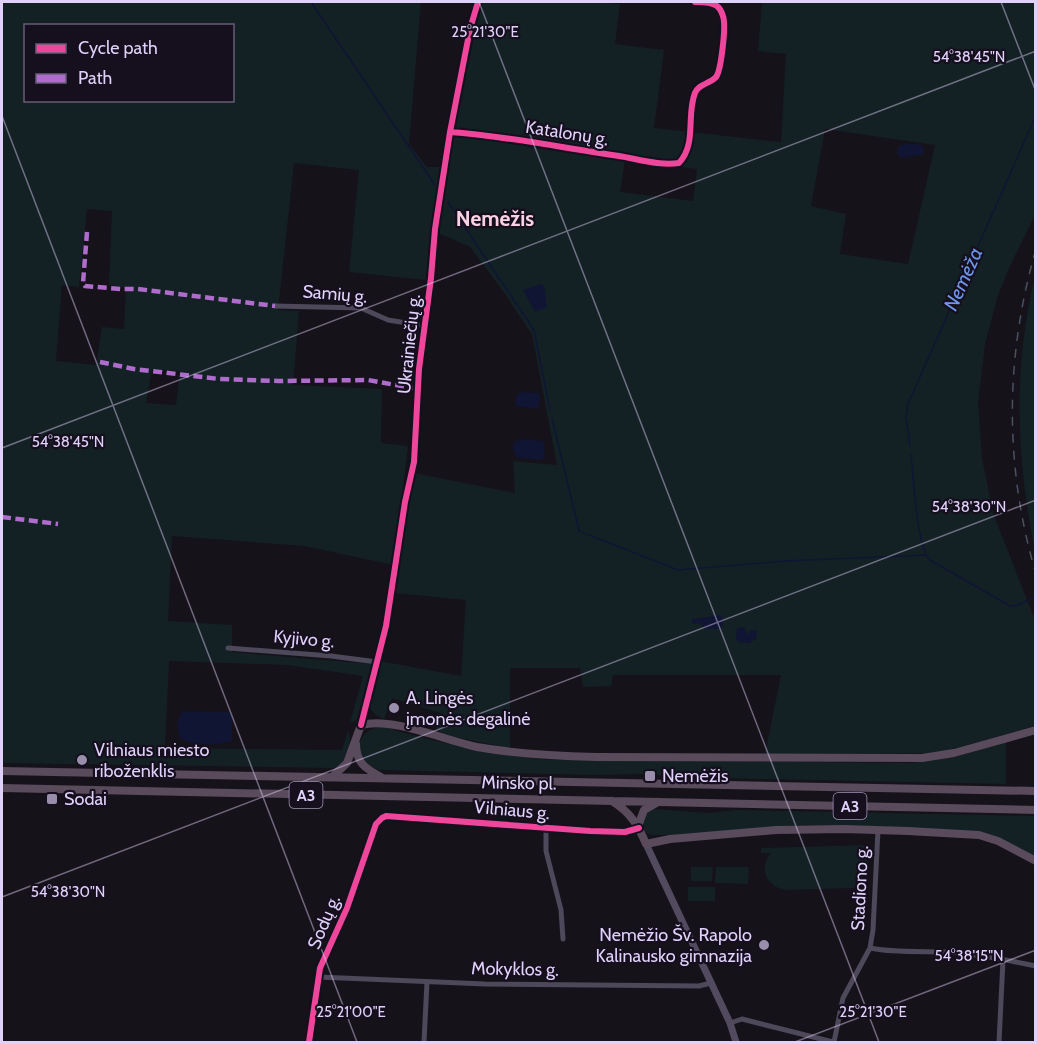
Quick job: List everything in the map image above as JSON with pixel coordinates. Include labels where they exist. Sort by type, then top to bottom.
[{"type":"highway","points":[[331,777],[347,764],[361,725],[375,722],[474,746],[544,755],[939,757],[1035,730]]},
{"type":"highway","points":[[356,741],[357,755],[361,764],[382,778]]},
{"type":"highway","name":"Minsko pl.","points":[[2,771],[1035,791]]},
{"type":"highway","name":"Minsko pl.","points":[[2,788],[1035,810]]},
{"type":"highway","points":[[611,801],[627,811],[639,827],[646,844],[670,839],[808,828],[878,830],[979,835],[998,841],[1035,861]]},
{"type":"highway","points":[[639,827],[644,810],[658,802]]},
{"type":"main road","points":[[646,844],[730,1023],[736,1042]]},
{"type":"street","name":"Ukrainiečių g.","points":[[361,725],[386,626],[405,502],[414,462],[419,369],[435,229],[450,132],[470,29],[478,2]]},
{"type":"street","name":"Katalonų g.","points":[[450,132],[480,134],[604,154],[679,163],[689,145],[692,106],[696,90],[700,86],[709,84],[718,74],[724,21],[717,6],[695,2]]},
{"type":"street","name":"Samių g.","points":[[275,306],[361,308],[388,320],[425,326]]},
{"type":"street","name":"Kyjivo g.","points":[[228,648],[376,662]]},
{"type":"street","name":"Vilniaus g.","points":[[382,818],[386,816],[625,832],[639,827]]},
{"type":"street","name":"Sodų g.","points":[[309,1042],[318,977],[347,908],[376,824],[382,818]]},
{"type":"street","name":"Vilniaus g.","points":[[546,828],[546,851],[561,910],[563,939]]},
{"type":"street","name":"Stadiono g.","points":[[834,1042],[843,998],[870,948],[878,830]]},
{"type":"street","name":"Stadiono g.","points":[[870,948],[973,954],[1035,966]]},
{"type":"street","points":[[999,1042],[1003,960]]},
{"type":"street","name":"Mokyklos g.","points":[[318,977],[485,984],[699,986],[711,983]]},
{"type":"street","points":[[424,1042],[427,982]]},
{"type":"street","points":[[730,1023],[742,1019],[834,1042]]},
{"type":"shaded area","points":[[2,2],[421,2],[409,144],[427,167],[441,167],[431,226],[426,280],[349,272],[359,170],[294,163],[278,310],[299,311],[293,385],[382,389],[381,443],[408,446],[394,565],[304,546],[172,536],[168,621],[232,625],[232,652],[372,664],[357,720],[350,723],[363,676],[288,665],[169,661],[165,748],[342,750],[348,730],[349,745],[343,761],[336,768],[2,763]],"holes":[[[87,209],[112,211],[109,285],[126,287],[124,329],[102,327],[96,365],[56,361],[62,285],[79,287]],[[152,369],[180,371],[176,405],[146,403]]]},
{"type":"shaded area","points":[[482,2],[620,4],[615,44],[664,50],[654,128],[781,142],[786,54],[758,51],[762,2],[1035,2],[1035,215],[998,295],[985,344],[978,403],[982,458],[993,513],[1035,620],[1035,726],[945,751],[928,753],[765,754],[781,675],[613,675],[611,686],[583,687],[580,668],[510,668],[510,748],[444,735],[437,729],[441,713],[392,698],[384,719],[373,712],[369,705],[380,661],[461,676],[466,600],[395,593],[414,473],[515,493],[513,461],[557,465],[532,335],[470,247],[438,233],[455,124]],"holes":[[[825,129],[935,145],[908,264],[840,254],[846,214],[811,206]],[[625,160],[697,169],[693,201],[620,192]]]},
{"type":"shaded area","points":[[1035,276],[1035,551],[1021,448],[1020,379],[1023,344]]},
{"type":"shaded area","points":[[378,727],[469,748],[551,760],[913,763],[955,757],[1006,741],[1006,784],[709,778],[642,774],[380,770],[365,761],[360,748],[363,736]]},
{"type":"shaded area","points":[[654,809],[709,813],[735,810],[1035,816],[1035,856],[999,838],[840,825],[800,825],[651,835],[645,832],[642,825],[646,812]]},
{"type":"shaded area","points":[[869,845],[869,851],[862,852],[868,862],[869,873],[864,882],[854,888],[785,890],[778,888],[766,876],[765,865],[771,853],[761,853],[761,848]]},
{"type":"shaded area","points":[[691,867],[713,867],[712,881],[691,881]]},
{"type":"shaded area","points":[[716,867],[749,867],[748,884],[715,883]]},
{"type":"shaded area","points":[[688,887],[715,887],[715,901],[688,901]]},
{"type":"water","points":[[906,143],[921,145],[924,148],[923,154],[903,158],[898,156],[898,147]]},
{"type":"water","points":[[541,284],[544,286],[547,307],[535,312],[523,290]]},
{"type":"water","points":[[539,393],[538,409],[516,406],[517,394]]},
{"type":"water","points":[[525,439],[542,441],[545,458],[539,460],[516,457],[513,444]]},
{"type":"water","points":[[721,615],[722,627],[718,629],[705,629],[700,623],[693,624],[691,621],[693,619]]},
{"type":"water","points":[[745,628],[747,635],[751,630],[757,630],[756,639],[749,643],[738,642],[737,629]]},
{"type":"water","points":[[182,711],[228,712],[232,715],[232,740],[220,744],[205,744],[184,740],[179,737],[177,723]]},
{"type":"waterway","points":[[311,2],[435,185]]},
{"type":"waterway","name":"Nemėža","points":[[910,446],[906,417],[908,404],[1036,115]]},
{"type":"waterway","points":[[448,202],[534,330],[550,410]]},
{"type":"waterway","points":[[552,418],[579,531],[678,570],[785,561],[925,555]]},
{"type":"waterway","name":"Nemėža","points":[[911,455],[919,527],[925,552],[930,560],[1010,606],[1036,597]]},
{"type":"railway","points":[[1036,249],[1018,330],[1012,411],[1018,493],[1036,574]]},
{"type":"marked path","points":[[87,232],[83,283],[85,286],[138,289],[275,306]]},
{"type":"marked path","points":[[100,362],[134,369],[219,379],[368,380],[418,389]]},
{"type":"marked path","points":[[2,517],[58,524]]},
{"type":"cycle path","points":[[361,725],[386,626],[405,502],[414,462],[419,369],[435,229],[450,132],[470,29],[478,2]]},
{"type":"cycle path","points":[[450,132],[514,139],[657,163],[679,163],[688,147],[692,102],[695,93],[716,77],[720,67],[723,42],[724,20],[720,9],[706,2],[695,2]]},
{"type":"cycle path","points":[[309,1042],[320,968],[347,908],[376,824],[382,818],[386,816],[590,831],[625,832],[639,828]]},
{"type":"place","name":"A. Lingės įmonės degalinė","points":[[394,708]]},
{"type":"place","name":"Vilniaus miesto riboženklis","points":[[82,760]]},
{"type":"place","name":"Nemėžis","points":[[650,776]]},
{"type":"place","name":"Sodai","points":[[52,799]]},
{"type":"place","name":"Nemėžio Šv. Rapolo Kalinausko gimnazija","points":[[764,945]]},
{"type":"district","name":"Nemėžis","points":[[495,218]]}]
